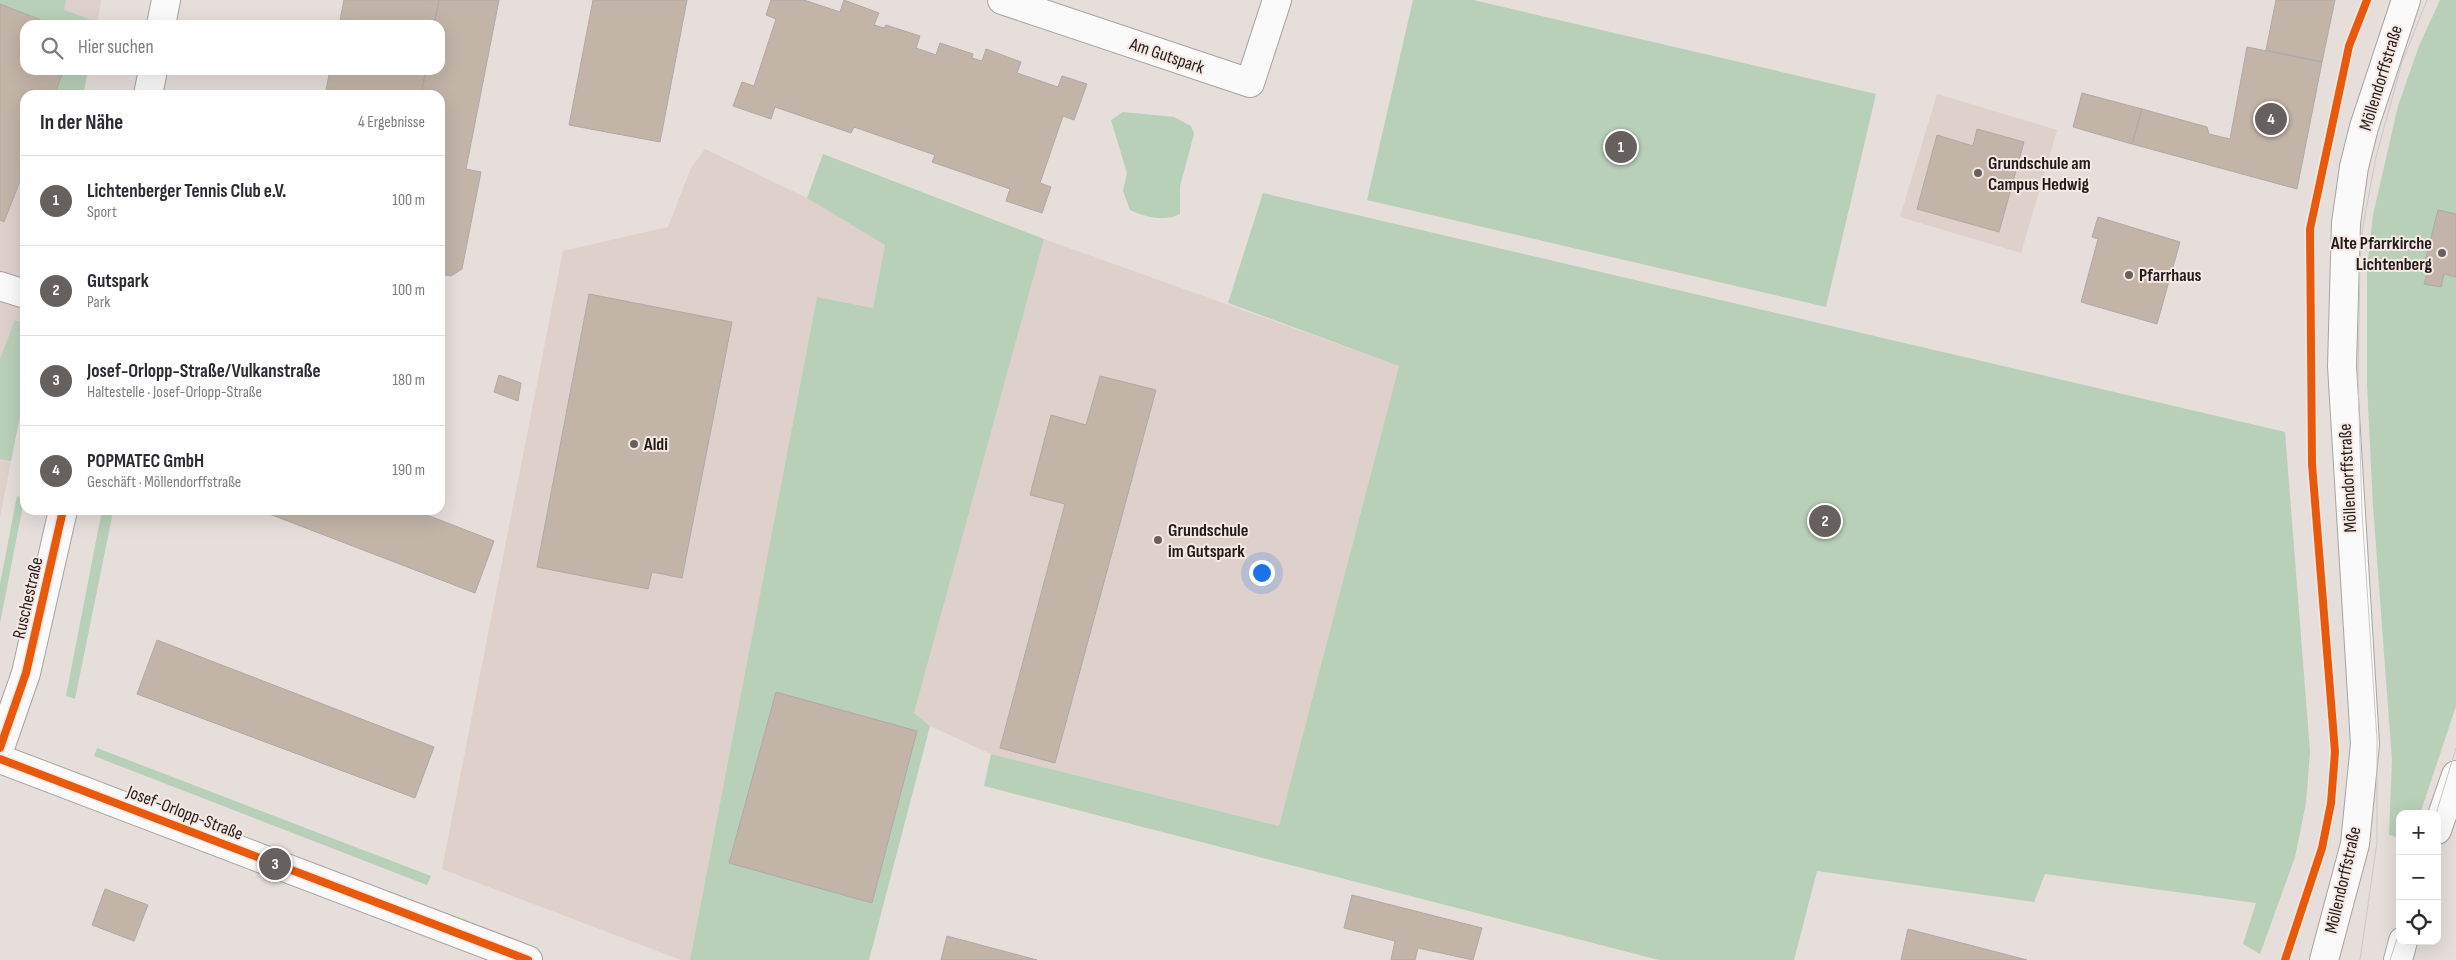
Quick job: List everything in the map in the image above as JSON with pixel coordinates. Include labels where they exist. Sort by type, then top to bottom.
[{"type":"main road","points":[[163,20],[166,0]]},
{"type":"main road","name":"Am Gutspark","points":[[1002,0],[1250,83],[1277,0]]},
{"type":"main road","name":"Möllendorffstraße","points":[[2324,960],[2355,844],[2365,744],[2342,366],[2346,223],[2354,166],[2364,127],[2406,0]]},
{"type":"main road","points":[[149,90],[152,75]]},
{"type":"main road","points":[[0,286],[20,292]]},
{"type":"main road","name":"Ruschestraße","points":[[0,748],[26,673],[62,515]]},
{"type":"main road","name":"Josef-Orlopp-Straße","points":[[0,759],[528,960]]},
{"type":"main road","points":[[2441,818],[2456,775]]},
{"type":"main road","points":[[2398,960],[2403,945]]},
{"type":"shaded area","points":[[0,0],[101,0],[98,20],[20,20],[20,75],[87,75],[84,90],[20,90],[20,415],[0,517]]},
{"type":"shaded area","name":"Grundschule am Campus Hedwig","points":[[1937,94],[2057,130],[2021,253],[1900,217]]},
{"type":"shaded area","points":[[705,149],[807,198],[885,245],[873,308],[817,297],[690,960],[681,960],[442,869],[563,251],[668,227],[691,168]]},
{"type":"shaded area","name":"Grundschule im Gutspark","points":[[1044,239],[1399,366],[1279,826],[991,754],[930,726],[914,713]]},
{"type":"green space","points":[[0,0],[66,0],[64,10],[92,20],[41,20],[0,4]]},
{"type":"green space","points":[[1413,0],[1473,0],[1876,94],[1826,307],[1367,200]]},
{"type":"green space","points":[[2440,0],[2456,0],[2456,706],[2421,810],[2396,810],[2396,837],[2389,835],[2392,760],[2373,506],[2367,384],[2367,268],[2373,215],[2398,106],[2419,46]]},
{"type":"green space","points":[[62,75],[87,75],[84,90],[56,90]]},
{"type":"green space","points":[[1123,112],[1174,117],[1191,126],[1194,134],[1180,186],[1180,214],[1168,218],[1155,218],[1130,210],[1123,191],[1127,173],[1111,120]]},
{"type":"green space","points":[[823,154],[1044,239],[914,713],[930,726],[869,960],[690,960],[817,297],[873,308],[885,245],[807,198]]},
{"type":"green space","points":[[1263,193],[2285,432],[2310,752],[2306,803],[2295,857],[2260,954],[2243,944],[2256,903],[2045,874],[2034,902],[1817,871],[1794,960],[1659,960],[984,786],[991,754],[1279,826],[1399,366],[1228,303]]},
{"type":"green space","points":[[15,320],[20,322],[20,415],[11,461],[0,459],[0,359]]},
{"type":"green space","points":[[17,496],[20,498],[21,515],[0,623],[0,584]]},
{"type":"green space","points":[[101,515],[112,515],[75,699],[66,696]]},
{"type":"green space","points":[[97,748],[431,876],[427,885],[94,756]]},
{"type":"building","points":[[344,0],[439,0],[435,20],[340,20]]},
{"type":"building","points":[[439,0],[499,0],[466,169],[481,172],[462,269],[451,276],[445,275],[445,90],[422,90],[425,75],[445,75],[445,20],[435,20]]},
{"type":"building","points":[[593,0],[687,0],[660,142],[569,125]]},
{"type":"building","points":[[771,0],[804,0],[840,12],[844,0],[879,13],[874,25],[884,28],[886,25],[920,36],[916,48],[936,55],[940,43],[973,54],[972,58],[982,61],[986,49],[1021,62],[1017,73],[1058,87],[1062,76],[1087,84],[1074,120],[1063,116],[1040,183],[1051,187],[1042,213],[1006,201],[1010,189],[932,162],[935,155],[854,127],[851,133],[775,107],[771,119],[733,106],[742,82],[754,86],[776,19],[766,15]]},
{"type":"building","points":[[2276,0],[2335,0],[2322,62],[2266,50]]},
{"type":"building","points":[[0,4],[41,20],[20,20],[20,75],[62,75],[56,90],[20,90],[20,181],[4,222],[0,220]]},
{"type":"building","points":[[2247,47],[2322,62],[2297,189],[2132,144],[2142,109],[2207,127],[2209,134],[2230,139]]},
{"type":"building","points":[[329,75],[425,75],[422,90],[326,90]]},
{"type":"building","points":[[2082,93],[2142,109],[2132,144],[2073,127]]},
{"type":"building","points":[[1977,129],[2024,142],[1999,232],[1917,209],[1937,135],[1973,146]]},
{"type":"building","name":"Alte Pfarrkirche Lichtenberg","points":[[2438,210],[2456,214],[2456,277],[2444,274],[2441,287],[2424,284],[2428,270],[2423,269]]},
{"type":"building","name":"Pfarrhaus","points":[[2098,217],[2180,242],[2157,324],[2081,302],[2098,239],[2092,237]]},
{"type":"building","name":"Aldi","points":[[589,294],[732,322],[682,578],[652,572],[648,589],[537,567]]},
{"type":"building","points":[[499,375],[521,383],[518,401],[494,392]]},
{"type":"building","points":[[1100,376],[1156,390],[1055,763],[1000,748],[1065,504],[1030,495],[1051,415],[1086,425]]},
{"type":"building","points":[[272,515],[427,515],[494,541],[475,593]]},
{"type":"building","points":[[157,640],[434,747],[415,798],[137,694]]},
{"type":"building","points":[[776,692],[917,731],[872,903],[729,863]]},
{"type":"building","points":[[105,889],[148,905],[134,941],[92,925]]},
{"type":"building","points":[[1352,895],[1482,928],[1473,960],[1418,948],[1415,960],[1391,960],[1395,941],[1344,928]]},
{"type":"building","points":[[1908,929],[2027,960],[1901,960]]},
{"type":"building","points":[[947,936],[1037,960],[941,960]]},
{"type":"tram line","points":[[2360,960],[2377,842],[2377,739],[2362,512],[2358,379],[2360,259],[2363,226],[2376,157],[2402,62],[2427,0]]},
{"type":"tram line","points":[[2437,810],[2456,748]]},
{"type":"tram line","points":[[2390,960],[2396,942]]},
{"type":"cycle path","points":[[2285,960],[2322,848],[2331,803],[2335,752],[2312,464],[2310,229],[2349,46],[2367,0]]},
{"type":"cycle path","points":[[0,748],[26,673],[62,515]]},
{"type":"cycle path","points":[[0,759],[528,960]]},
{"type":"place","name":"POPMATEC GmbH","points":[[2271,119]]},
{"type":"place","name":"Lichtenberger Tennis Club e.V.","points":[[1621,147]]},
{"type":"place","name":"Grundschule am Campus Hedwig","points":[[1978,173]]},
{"type":"place","name":"Alte Pfarrkirche Lichtenberg","points":[[2442,253]]},
{"type":"place","name":"Pfarrhaus","points":[[2129,275]]},
{"type":"place","name":"Aldi","points":[[634,444]]},
{"type":"place","name":"Gutspark","points":[[1825,521]]},
{"type":"place","name":"Grundschule im Gutspark","points":[[1158,540]]},
{"type":"place","name":"Josef-Orlopp-Straße/Vulkanstraße","points":[[275,864]]}]
